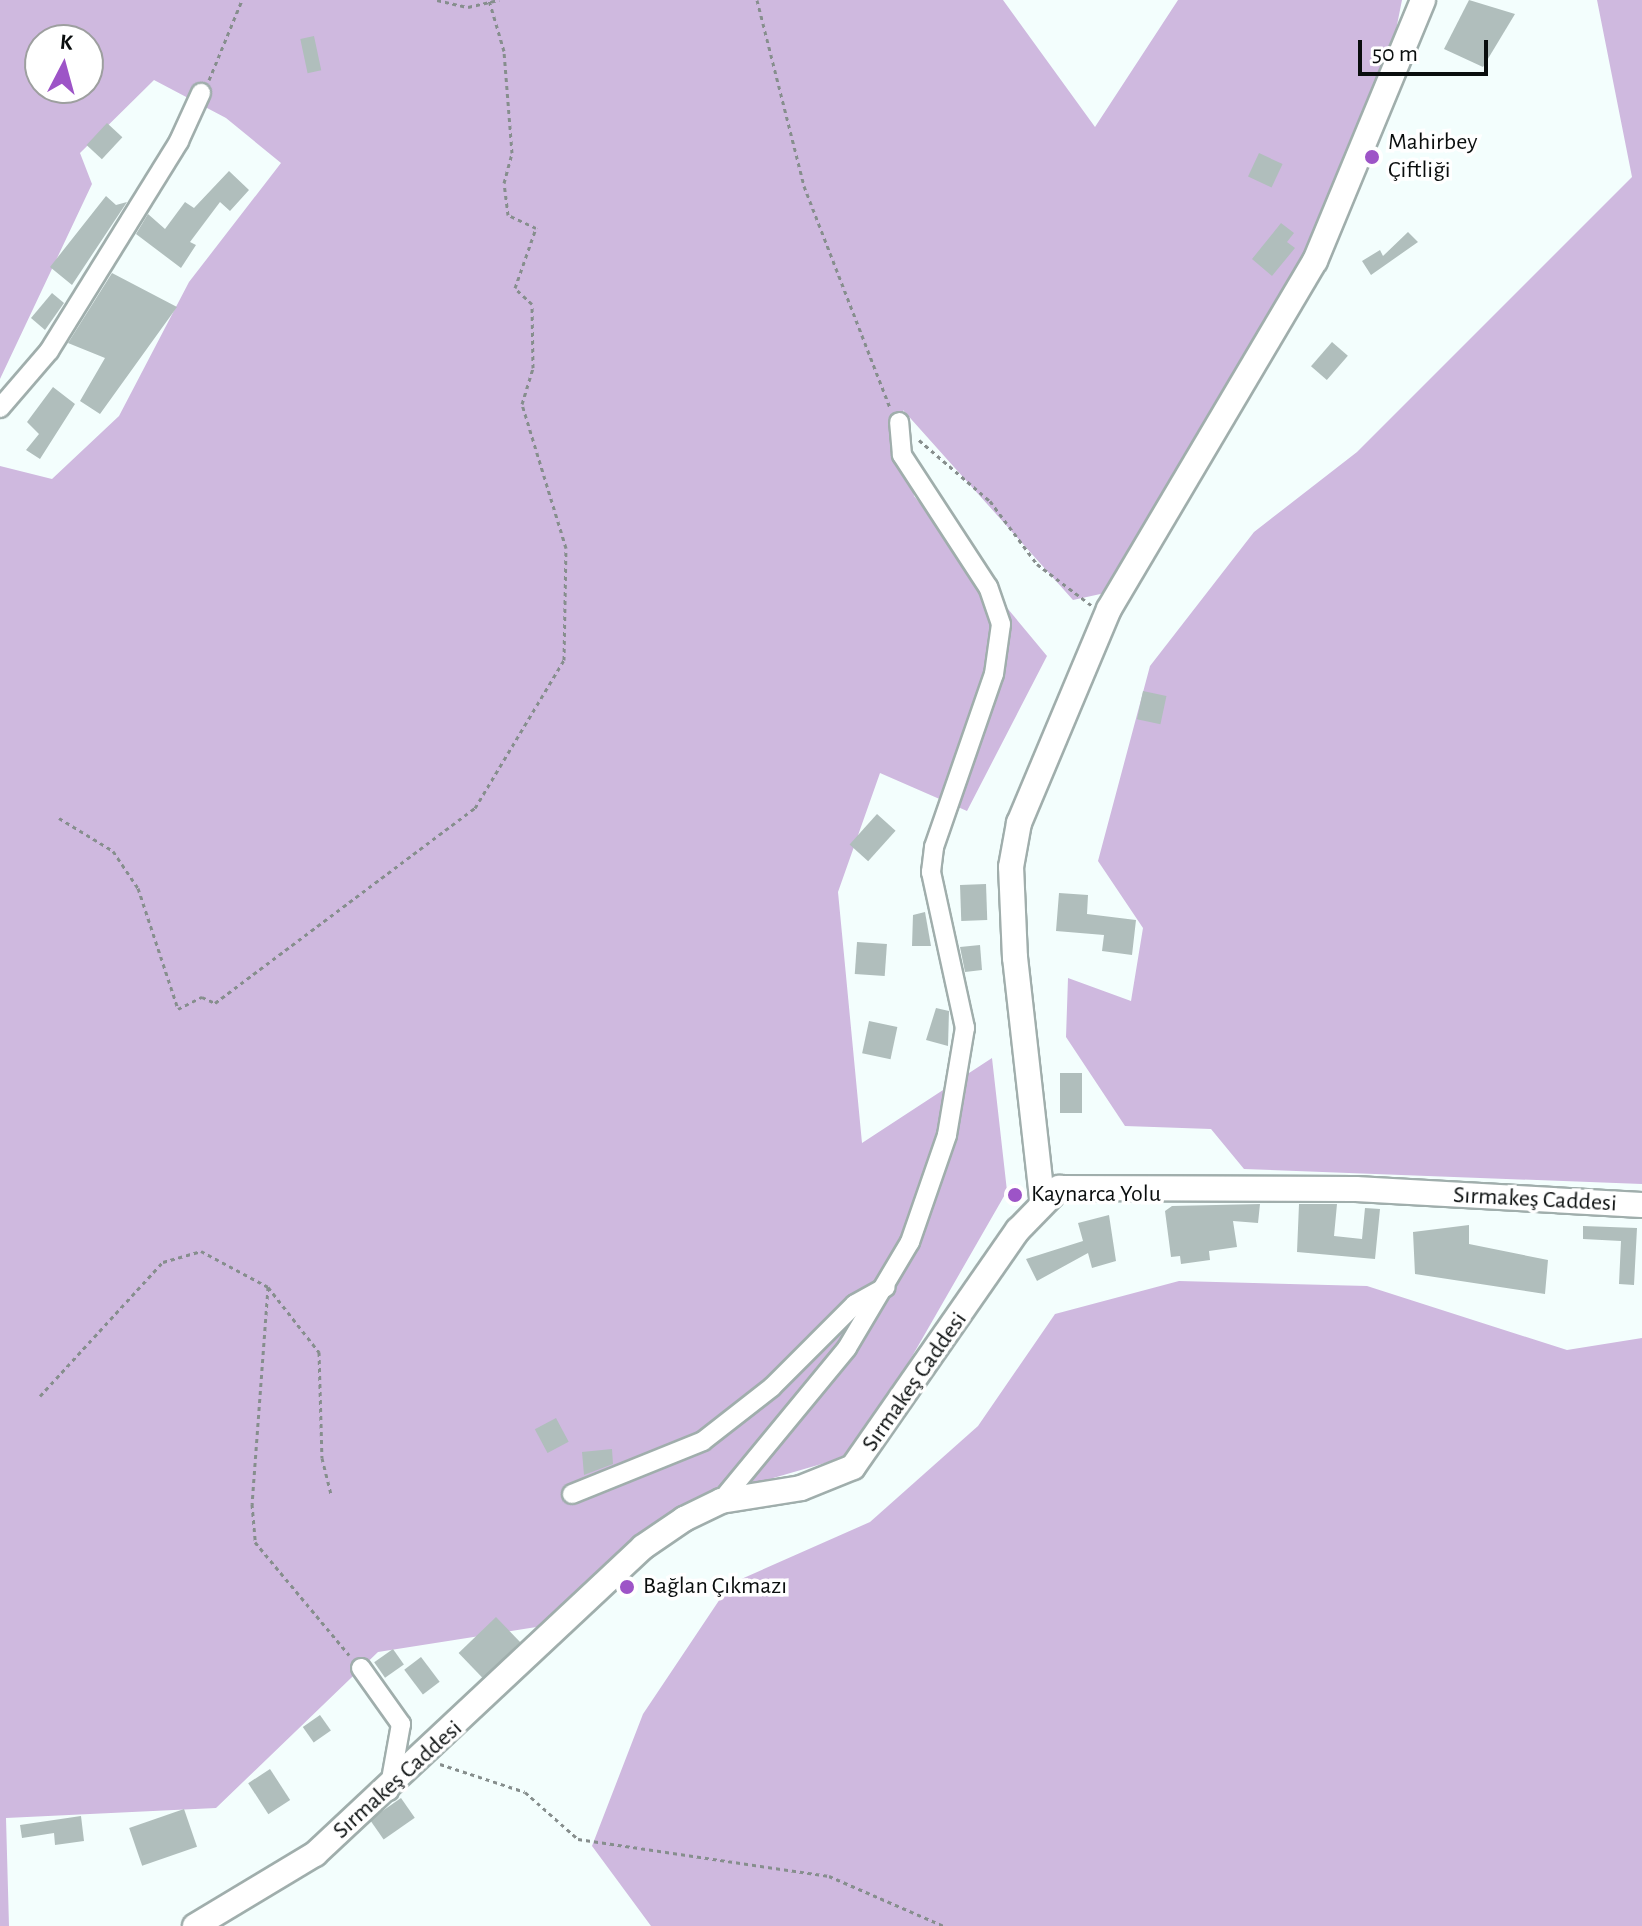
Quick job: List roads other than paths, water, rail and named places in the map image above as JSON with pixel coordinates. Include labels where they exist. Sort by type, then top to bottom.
[{"type":"main road","points":[[1042,1198],[1011,867],[1019,823],[1109,609],[1315,261],[1423,0]]},
{"type":"main road","name":"Sırmakeş Caddesi","points":[[195,1926],[275,1883],[389,1791],[643,1547],[721,1501],[801,1488],[853,1467],[1042,1198],[1076,1185],[1165,1186],[1642,1205]]},
{"type":"street","points":[[0,408],[49,351],[179,141],[201,93]]},
{"type":"street","points":[[721,1501],[847,1348],[886,1287],[938,1167],[965,1028],[931,872],[934,847],[994,674],[1001,624],[988,587],[902,455],[899,422]]},
{"type":"street","points":[[572,1494],[703,1441],[772,1387],[855,1304],[886,1287]]},
{"type":"street","points":[[361,1668],[401,1724],[389,1791]]},
{"type":"place","name":"Mahirbey Çiftliği","points":[[1372,157]]},
{"type":"place","name":"Kaynarca Yolu","points":[[1015,1195]]},
{"type":"place","name":"Bağlan Çıkmazı","points":[[627,1587]]}]
